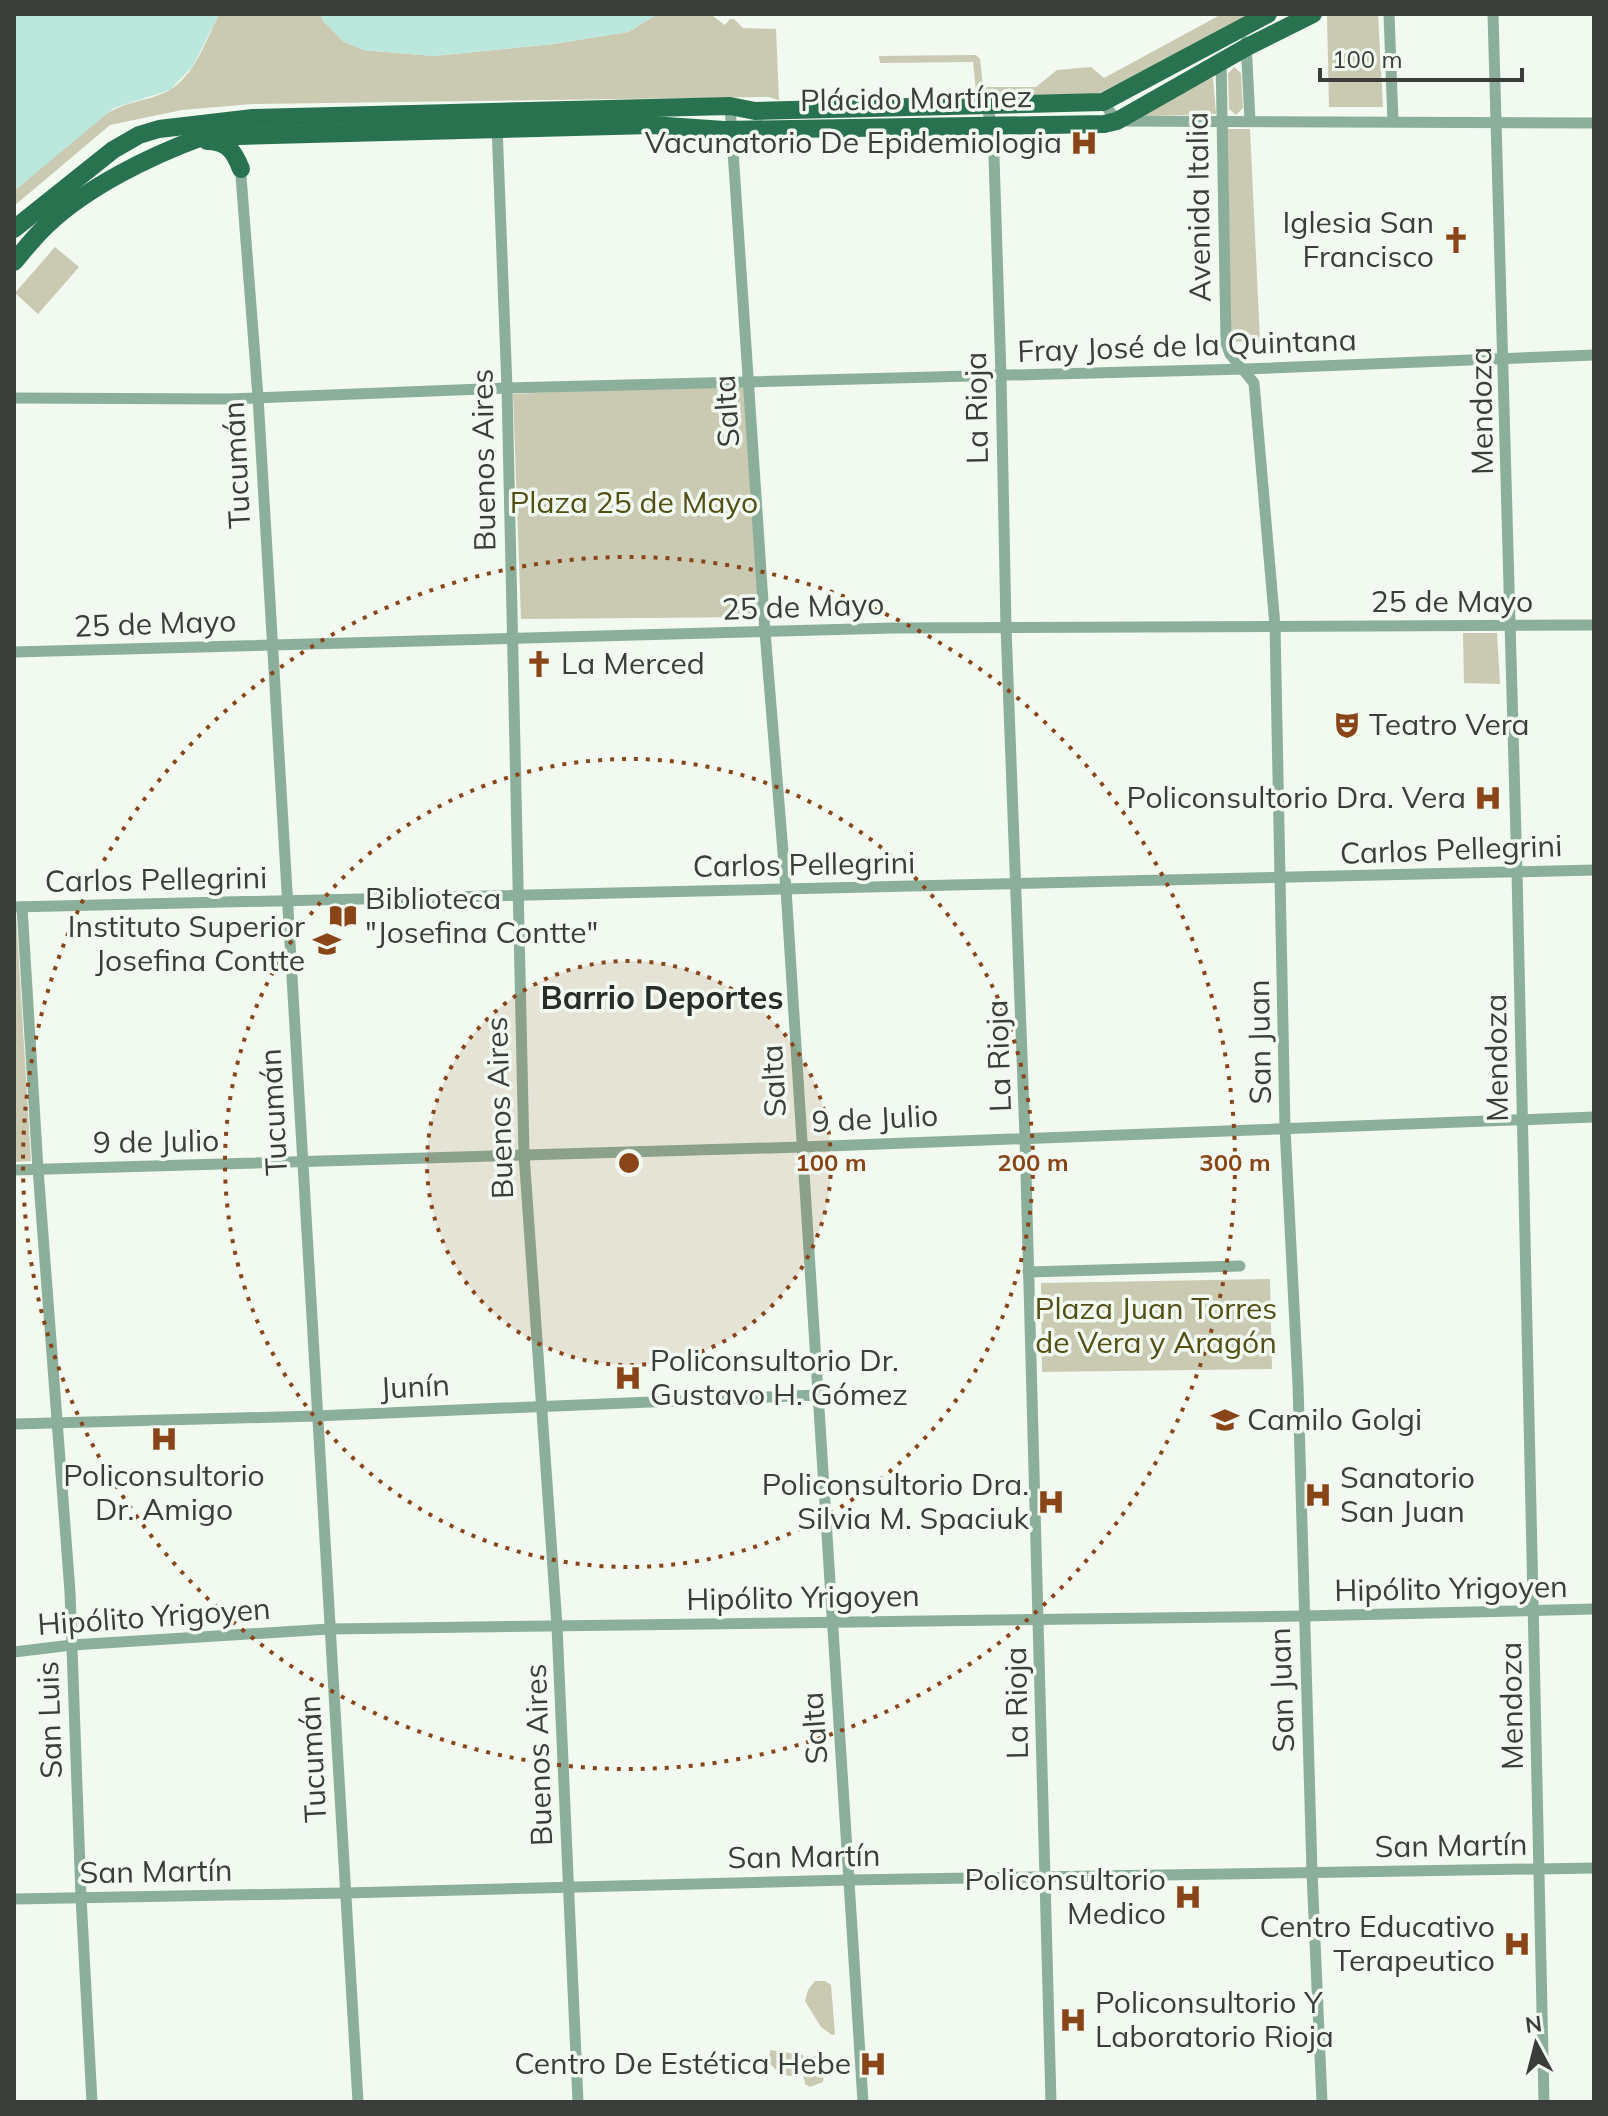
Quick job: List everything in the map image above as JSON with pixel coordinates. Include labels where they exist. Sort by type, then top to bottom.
[{"type":"main road","points":[[1103,102],[1268,14]]},
{"type":"main road","points":[[1117,121],[1247,47],[1313,14]]},
{"type":"main road","name":"Plácido Martínez","points":[[238,127],[651,116],[730,106],[755,111],[1103,102]]},
{"type":"main road","name":"Plácido Martínez","points":[[651,116],[733,130],[1104,124],[1117,121]]},
{"type":"main road","points":[[14,229],[177,146],[238,127]]},
{"type":"main road","points":[[14,262],[45,226],[58,204],[113,150],[139,135],[159,129],[238,127]]},
{"type":"main road","points":[[177,146],[219,141],[230,148],[241,169]]},
{"type":"main road","points":[[113,150],[125,144],[138,145],[143,160],[136,167]]},
{"type":"street","points":[[1389,14],[1393,122]]},
{"type":"street","name":"Mendoza","points":[[1493,14],[1505,359],[1544,2102]]},
{"type":"street","name":"Avenida Italia","points":[[1246,25],[1250,121]]},
{"type":"street","name":"Avenida Italia","points":[[1220,37],[1226,343],[1230,354],[1245,369]]},
{"type":"street","points":[[1103,102],[1117,121]]},
{"type":"street","name":"La Rioja","points":[[985,105],[993,125],[1051,2102]]},
{"type":"street","name":"Salta","points":[[730,106],[765,632],[786,889],[863,2102]]},
{"type":"street","name":"Buenos Aires","points":[[496,120],[507,388],[524,1154],[557,1626],[578,2102]]},
{"type":"street","name":"Plácido Martínez","points":[[1117,121],[1594,123]]},
{"type":"street","name":"Tucumán","points":[[238,127],[258,397],[358,2102]]},
{"type":"street","name":"Fray José de la Quintana","points":[[14,398],[229,399],[507,388],[1245,369],[1594,355]]},
{"type":"street","name":"San Juan","points":[[1245,369],[1254,383],[1275,626],[1285,1128],[1298,1385],[1322,2102]]},
{"type":"street","name":"25 de Mayo","points":[[14,652],[893,628],[1594,625]]},
{"type":"street","name":"Carlos Pellegrini","points":[[18,907],[1594,870]]},
{"type":"street","name":"San Luis","points":[[18,907],[72,1645],[92,2102]]},
{"type":"street","name":"9 de Julio","points":[[14,1170],[802,1147],[1594,1117]]},
{"type":"street","points":[[1028,1272],[1240,1266]]},
{"type":"street","name":"Junín","points":[[14,1424],[316,1416],[817,1395]]},
{"type":"street","name":"Hipólito Yrigoyen","points":[[14,1652],[72,1645],[329,1629],[1304,1616],[1594,1609]]},
{"type":"street","name":"San Martín","points":[[14,1899],[568,1885],[1594,1868]]},
{"type":"green space","points":[[219,14],[321,14],[343,41],[363,50],[434,56],[553,44],[628,32],[658,14],[710,14],[725,25],[734,19],[743,28],[776,29],[779,100],[768,97],[252,104],[182,110],[110,125],[14,206],[14,191],[99,119],[117,108],[168,91],[186,76],[199,57]]},
{"type":"green space","points":[[1222,14],[1252,14],[1092,97],[982,96],[976,91],[973,62],[880,63],[879,56],[976,55],[980,59],[983,87],[1036,87],[1057,70],[1091,67],[1104,78]]},
{"type":"green space","points":[[1378,14],[1383,107],[1329,107],[1327,16]]},
{"type":"green space","points":[[1234,67],[1241,73],[1243,108],[1236,115],[1229,109],[1228,74]]},
{"type":"green space","points":[[1213,78],[1216,114],[1145,116],[1144,111]]},
{"type":"green space","points":[[1225,129],[1250,129],[1260,341],[1230,342]]},
{"type":"green space","points":[[55,247],[79,267],[38,314],[15,293]]},
{"type":"green space","name":"Plaza 25 de Mayo","points":[[745,384],[760,617],[521,619],[513,394]]},
{"type":"green space","points":[[1463,633],[1497,633],[1500,684],[1464,683]]},
{"type":"green space","points":[[14,913],[31,1161],[14,1162]]},
{"type":"green space","name":"Plaza Juan Torres de Vera y Aragón","points":[[1270,1279],[1272,1369],[1042,1372],[1041,1283]]},
{"type":"green space","points":[[815,1981],[825,1981],[831,1985],[835,2034],[821,2027],[805,2001]]},
{"type":"green space","points":[[770,2050],[803,2055],[805,2064],[810,2057],[818,2055],[825,2065],[823,2082],[810,2087],[805,2084],[803,2074],[788,2076],[776,2070],[769,2062]]},
{"type":"water","points":[[14,14],[219,14],[193,66],[170,90],[114,108],[14,191]]},
{"type":"water","points":[[321,14],[658,14],[628,32],[553,44],[434,56],[363,50],[343,41],[323,21]]},
{"type":"place","name":"Vacunatorio De Epidemiologia","points":[[1084,143]]},
{"type":"place","name":"Iglesia San Francisco","points":[[1456,240]]},
{"type":"place","name":"La Merced","points":[[539,664]]},
{"type":"place","name":"Teatro Vera","points":[[1347,725]]},
{"type":"place","name":"Policonsultorio Dra. Vera","points":[[1488,798]]},
{"type":"place","name":"Biblioteca \"Josefina Contte\"","points":[[343,916]]},
{"type":"place","name":"Instituto Superior Josefina Contte","points":[[327,944]]},
{"type":"place","name":"Policonsultorio Dr. Gustavo H. Gómez","points":[[628,1378]]},
{"type":"place","name":"Camilo Golgi","points":[[1225,1420]]},
{"type":"place","name":"Policonsultorio Dr. Amigo","points":[[164,1439]]},
{"type":"place","name":"Sanatorio San Juan","points":[[1318,1495]]},
{"type":"place","name":"Policonsultorio Dra. Silvia M. Spaciuk","points":[[1051,1502]]},
{"type":"place","name":"Policonsultorio Medico","points":[[1188,1897]]},
{"type":"place","name":"Centro Educativo Terapeutico","points":[[1517,1944]]},
{"type":"place","name":"Policonsultorio Y Laboratorio Rioja","points":[[1073,2020]]},
{"type":"place","name":"Centro De Estética Hebe","points":[[873,2064]]},
{"type":"district","name":"Barrio Deportes","points":[[662,998]]}]
